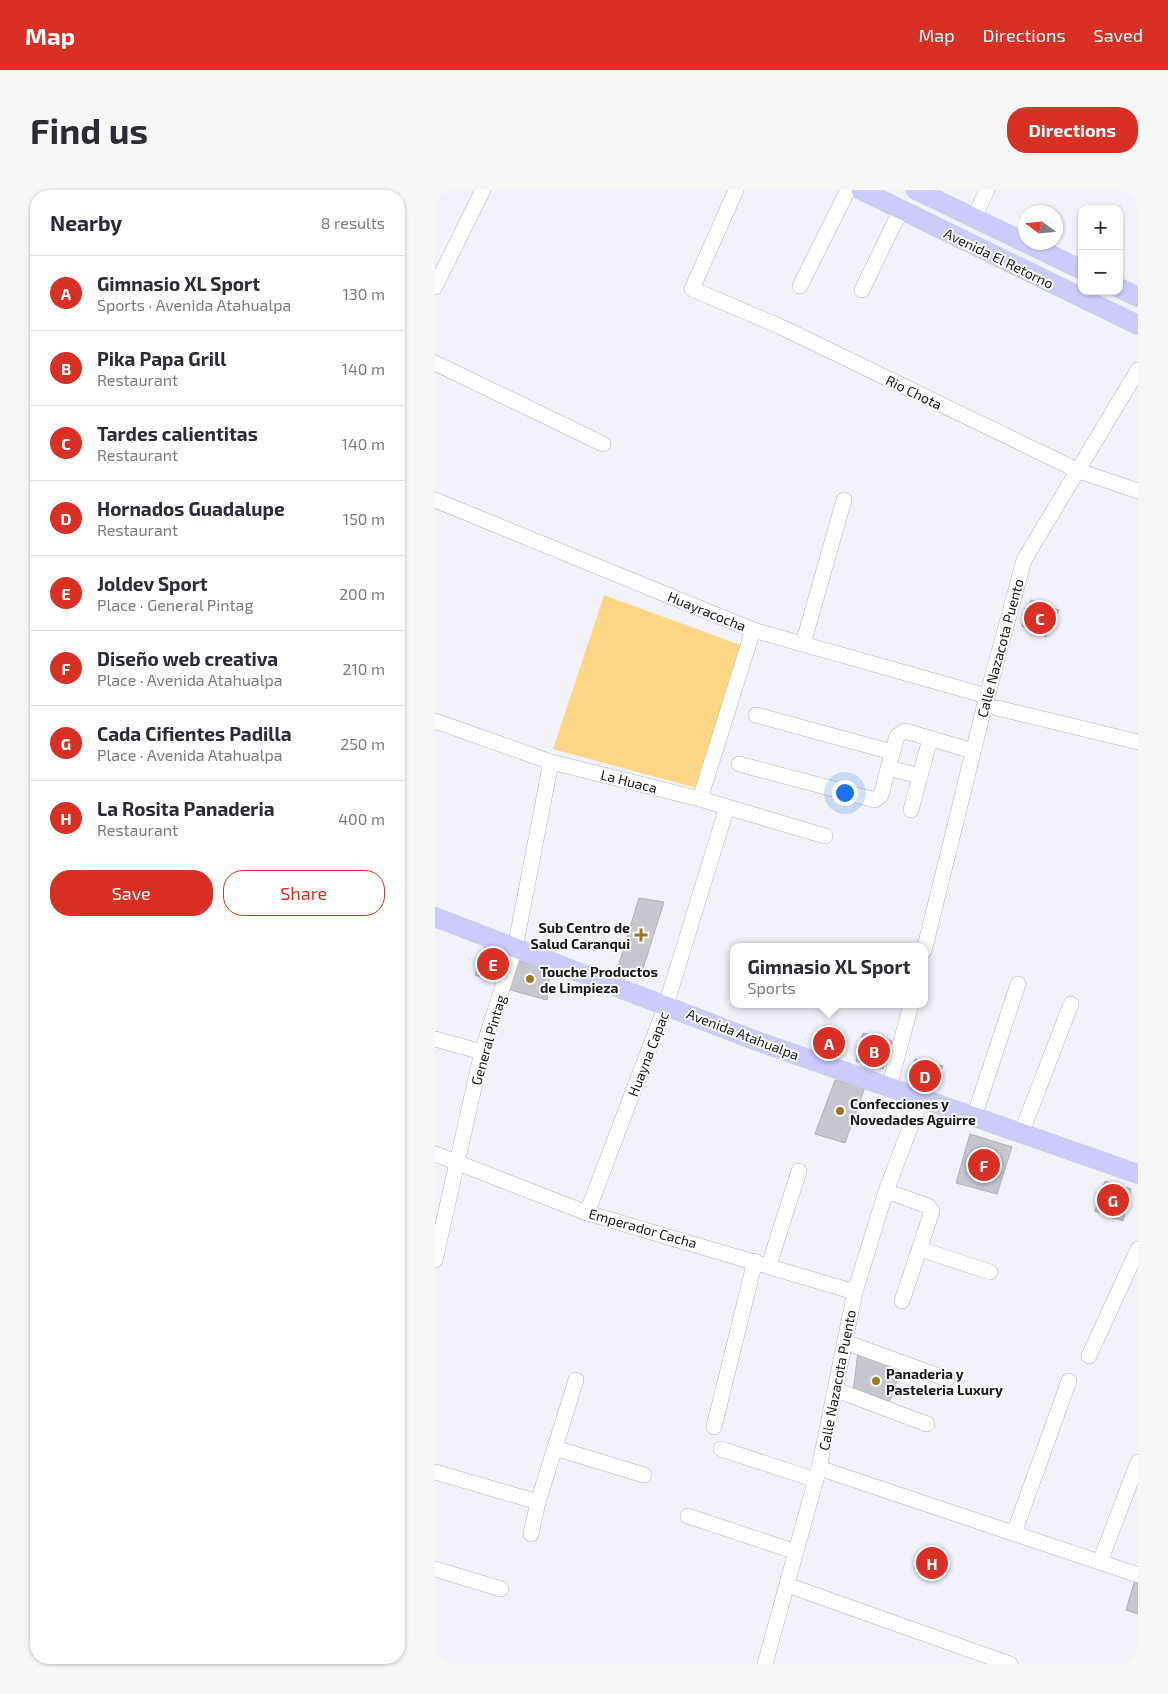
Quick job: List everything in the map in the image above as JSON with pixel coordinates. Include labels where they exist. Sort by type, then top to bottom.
[{"type":"main road","name":"Avenida El Retorno","points":[[861,190],[1138,325]]},
{"type":"main road","name":"Avenida El Retorno","points":[[916,190],[1078,268]]},
{"type":"main road","points":[[1123,290],[1138,297]]},
{"type":"main road","name":"Avenida Atahualpa","points":[[435,917],[754,1040],[921,1100],[1138,1174]]},
{"type":"street","points":[[435,287],[483,190]]},
{"type":"street","name":"Rio Chota","points":[[736,190],[692,289],[779,326],[1079,471],[1138,491]]},
{"type":"street","points":[[800,286],[848,190]]},
{"type":"street","points":[[974,218],[987,190]]},
{"type":"street","points":[[862,290],[895,222],[903,211]]},
{"type":"street","points":[[435,364],[603,444]]},
{"type":"street","name":"Calle Nazacota Puento","points":[[926,943],[987,696],[1025,560],[1136,381]]},
{"type":"street","name":"Huayracocha","points":[[435,500],[753,630],[987,696]]},
{"type":"street","points":[[803,644],[844,500]]},
{"type":"street","points":[[700,799],[753,630]]},
{"type":"street","points":[[997,708],[1138,742]]},
{"type":"street","points":[[756,715],[892,752]]},
{"type":"street","name":"La Huaca","points":[[435,721],[551,762],[700,799],[825,836]]},
{"type":"street","points":[[739,764],[875,800],[881,795],[892,752],[900,732],[905,731],[973,751]]},
{"type":"street","points":[[911,810],[930,738]]},
{"type":"street","name":"General Pintag","points":[[435,1260],[482,1052],[515,948],[551,762]]},
{"type":"street","points":[[888,768],[920,776]]},
{"type":"street","name":"Huayna Capac","points":[[587,1213],[666,1005],[727,807]]},
{"type":"street","points":[[974,1118],[1018,984]]},
{"type":"street","points":[[1021,1134],[1071,1004]]},
{"type":"street","points":[[889,1088],[910,1008]]},
{"type":"street","points":[[435,1040],[482,1052]]},
{"type":"street","name":"Calle Nazacota Puento","points":[[765,1664],[818,1474],[855,1292],[886,1191],[921,1100]]},
{"type":"street","name":"Emperador Cacha","points":[[435,1154],[587,1213],[762,1263],[855,1292]]},
{"type":"street","points":[[714,1427],[762,1263],[799,1171]]},
{"type":"street","points":[[886,1191],[928,1206],[932,1212],[902,1300]]},
{"type":"street","points":[[920,1248],[990,1272]]},
{"type":"street","points":[[1089,1356],[1138,1249]]},
{"type":"street","points":[[845,1342],[947,1379]]},
{"type":"street","points":[[531,1534],[538,1502],[576,1380]]},
{"type":"street","points":[[1014,1533],[1069,1381]]},
{"type":"street","points":[[836,1390],[927,1424]]},
{"type":"street","points":[[555,1448],[644,1475]]},
{"type":"street","points":[[721,1448],[818,1474],[1014,1533],[1138,1575]]},
{"type":"street","points":[[1101,1562],[1138,1462]]},
{"type":"street","points":[[435,1472],[538,1502]]},
{"type":"street","points":[[688,1516],[796,1552]]},
{"type":"street","points":[[435,1569],[501,1589]]},
{"type":"street","points":[[787,1585],[1010,1664]]},
{"type":"shaded area","points":[[604,595],[740,645],[696,788],[553,749]]},
{"type":"building","points":[[1031,600],[1059,610],[1046,637],[1022,626]]},
{"type":"building","name":"Sub Centro de Salud Caranqui","points":[[639,898],[664,902],[641,975],[618,967]]},
{"type":"building","points":[[485,947],[511,954],[501,982],[475,975]]},
{"type":"building","name":"Touche Productos de Limpieza","points":[[517,960],[550,969],[547,1000],[507,989]]},
{"type":"building","points":[[825,1029],[841,1034],[833,1056],[817,1051]]},
{"type":"building","points":[[863,1033],[892,1041],[883,1069],[856,1061]]},
{"type":"building","points":[[915,1059],[943,1066],[930,1097],[910,1086]]},
{"type":"building","name":"Confecciones y Novedades Aguirre","points":[[835,1080],[865,1087],[845,1143],[815,1134]]},
{"type":"building","points":[[970,1134],[1012,1147],[997,1194],[956,1183]]},
{"type":"building","points":[[1105,1181],[1131,1189],[1123,1221],[1095,1211]]},
{"type":"building","name":"Panaderia y Pasteleria Luxury","points":[[858,1351],[901,1369],[888,1406],[853,1393]]},
{"type":"building","points":[[925,1553],[944,1556],[940,1570],[921,1566]]},
{"type":"building","points":[[1135,1580],[1138,1581],[1138,1614],[1126,1610]]},
{"type":"place","name":"Tardes calientitas","points":[[1040,618]]},
{"type":"place","name":"Sub Centro de Salud Caranqui","points":[[641,935]]},
{"type":"place","name":"Joldev Sport","points":[[493,964]]},
{"type":"place","name":"Touche Productos de Limpieza","points":[[530,979]]},
{"type":"place","name":"Gimnasio XL Sport","points":[[829,1043]]},
{"type":"place","name":"Pika Papa Grill","points":[[874,1051]]},
{"type":"place","name":"Hornados Guadalupe","points":[[925,1076]]},
{"type":"place","name":"Confecciones y Novedades Aguirre","points":[[840,1111]]},
{"type":"place","name":"Diseño web creativa","points":[[984,1165]]},
{"type":"place","name":"Cada Cifientes Padilla","points":[[1113,1200]]},
{"type":"place","name":"Panaderia y Pasteleria Luxury","points":[[876,1381]]},
{"type":"place","name":"La Rosita Panaderia","points":[[932,1563]]}]
